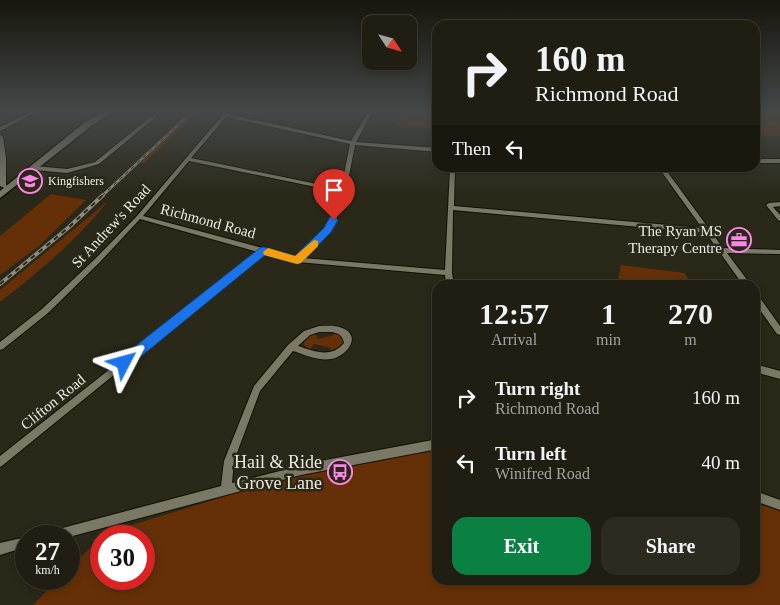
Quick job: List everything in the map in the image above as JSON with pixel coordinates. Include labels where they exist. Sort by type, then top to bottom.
[{"type":"main road","points":[[0,195],[69,139]]},
{"type":"street","points":[[0,139],[3,158],[1,176],[3,186],[9,188]]},
{"type":"street","points":[[34,168],[67,171],[97,163],[126,139]]},
{"type":"street","name":"St Andrew's Road","points":[[0,347],[45,311],[98,260],[139,217],[203,139]]},
{"type":"street","points":[[333,139],[353,144],[432,150]]},
{"type":"street","points":[[297,260],[331,225],[343,191],[355,139]]},
{"type":"street","points":[[186,159],[343,191]]},
{"type":"street","points":[[760,161],[780,161]]},
{"type":"street","points":[[450,280],[448,273],[452,172]]},
{"type":"street","points":[[666,172],[744,280]]},
{"type":"street","points":[[780,204],[769,205],[780,219]]},
{"type":"street","points":[[450,208],[708,231]]},
{"type":"street","name":"Richmond Road","points":[[139,217],[297,260],[448,273]]},
{"type":"street","points":[[723,250],[780,252]]},
{"type":"street","name":"Clifton Road","points":[[0,462],[263,251]]},
{"type":"street","points":[[760,304],[780,332]]},
{"type":"street","points":[[226,491],[229,460],[257,389],[291,347],[307,333],[319,329],[342,331],[347,336],[348,344],[343,352],[334,357],[318,356],[291,347]]},
{"type":"street","points":[[760,369],[780,375]]},
{"type":"street","points":[[80,529],[336,463],[432,445]]},
{"type":"street","points":[[760,498],[780,505]]},
{"type":"street","points":[[0,549],[15,545]]},
{"type":"shaded area","points":[[165,139],[169,139],[144,163],[140,163]]},
{"type":"shaded area","points":[[51,194],[86,200],[39,246],[0,275],[0,236]]},
{"type":"shaded area","points":[[108,201],[84,229],[29,279],[0,302],[0,290]]},
{"type":"shaded area","points":[[621,265],[684,273],[689,280],[618,280]]},
{"type":"shaded area","points":[[335,332],[341,335],[345,341],[341,347],[328,354],[331,348],[314,344],[310,350],[303,344],[310,335],[315,333],[318,339],[334,335]]},
{"type":"shaded area","points":[[432,450],[432,585],[760,585],[760,505],[780,511],[780,605],[33,605],[48,590],[80,590],[80,558],[90,548],[90,590],[155,590],[155,525],[132,525],[301,473]]},
{"type":"railway","points":[[102,196],[163,139]]},
{"type":"railway","points":[[0,284],[68,228],[103,195]]},
{"type":"slow traffic","points":[[268,252],[297,260],[314,244]]},
{"type":"place","name":"Kingfishers","points":[[30,181]]},
{"type":"place","name":"The Ryan MS Therapy Centre","points":[[739,240]]},
{"type":"place","name":"Hail & Ride Grove Lane","points":[[340,472]]},
{"type":"route","points":[[124,363],[263,251],[297,260],[328,230],[334,220]]}]
